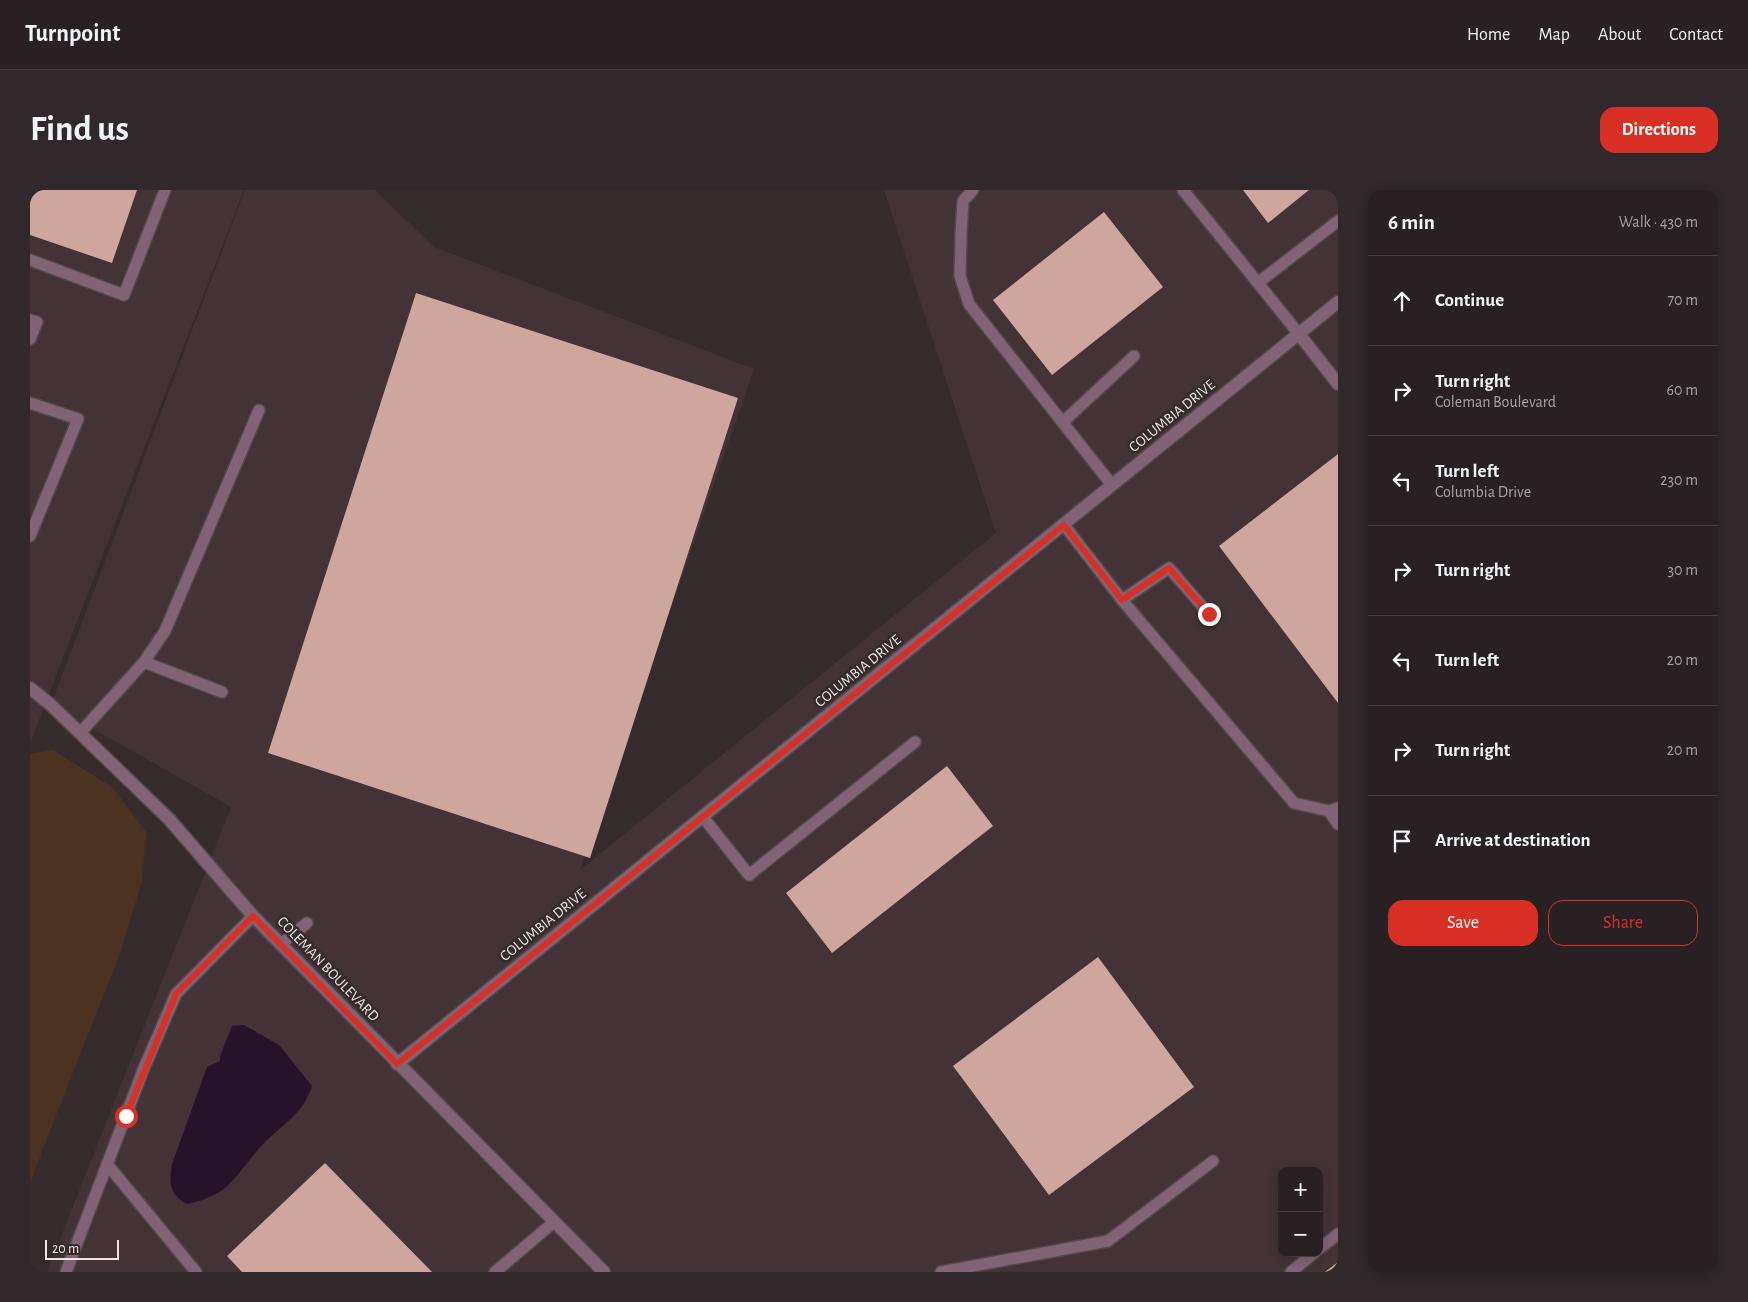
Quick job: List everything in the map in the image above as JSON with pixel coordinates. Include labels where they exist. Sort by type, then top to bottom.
[{"type":"street","name":"COLUMBIA DRIVE","points":[[397,1064],[1338,302]]},
{"type":"street","points":[[1299,334],[1338,384]]},
{"type":"street","name":"COLEMAN BOULEVARD","points":[[30,688],[51,704],[169,819],[253,916],[604,1272]]},
{"type":"lane","points":[[30,260],[124,295],[165,190]]},
{"type":"lane","points":[[973,190],[963,202],[961,234],[960,276],[969,304],[1112,485]]},
{"type":"lane","points":[[1183,190],[1299,334]]},
{"type":"lane","points":[[1259,282],[1338,221]]},
{"type":"lane","points":[[30,320],[37,322],[30,339]]},
{"type":"lane","points":[[1063,422],[1134,356]]},
{"type":"lane","points":[[30,403],[78,419],[30,536]]},
{"type":"lane","points":[[80,733],[144,662],[165,631],[259,410]]},
{"type":"lane","points":[[1064,525],[1122,600],[1294,803],[1333,810],[1338,824]]},
{"type":"lane","points":[[1122,600],[1169,568],[1209,614]]},
{"type":"lane","points":[[144,662],[222,692]]},
{"type":"lane","points":[[703,816],[749,875],[914,742]]},
{"type":"lane","points":[[66,1272],[107,1164],[176,994],[253,916]]},
{"type":"lane","points":[[281,944],[307,924]]},
{"type":"lane","points":[[941,1272],[971,1269],[1108,1242],[1213,1161]]},
{"type":"lane","points":[[107,1164],[196,1272]]},
{"type":"lane","points":[[495,1272],[554,1222]]},
{"type":"lane","points":[[1323,1246],[1338,1234]]},
{"type":"lane","points":[[1291,1272],[1309,1257]]},
{"type":"shaded area","points":[[30,190],[244,190],[30,743]]},
{"type":"shaded area","points":[[245,190],[375,190],[434,247],[754,369],[580,870],[996,533],[884,190],[1338,190],[1338,1272],[47,1272],[231,807],[51,705]]},
{"type":"shaded area","points":[[53,750],[113,788],[146,832],[142,881],[120,953],[30,1182],[30,754]]},
{"type":"shaded area","points":[[244,1025],[279,1045],[312,1086],[298,1112],[263,1144],[225,1188],[212,1196],[187,1204],[177,1196],[172,1187],[172,1164],[207,1067],[220,1061],[220,1056],[232,1026]]},
{"type":"building","points":[[30,190],[137,190],[112,263],[30,235]]},
{"type":"building","points":[[1243,190],[1309,190],[1268,223]]},
{"type":"building","points":[[1104,212],[1163,287],[1052,375],[993,300]]},
{"type":"building","points":[[416,293],[738,398],[590,858],[268,753]]},
{"type":"building","points":[[1338,454],[1338,703],[1219,546]]},
{"type":"building","points":[[947,766],[993,826],[832,953],[786,893]]},
{"type":"building","points":[[1098,957],[1194,1087],[1049,1195],[953,1066]]},
{"type":"building","points":[[325,1163],[432,1272],[242,1272],[227,1256]]},
{"type":"building","points":[[1338,1262],[1338,1272],[1325,1272]]},
{"type":"route","points":[[126,1116],[144,1068],[176,994],[233,939],[253,916],[397,1064],[1064,525],[1122,600],[1169,568],[1209,614]]}]
